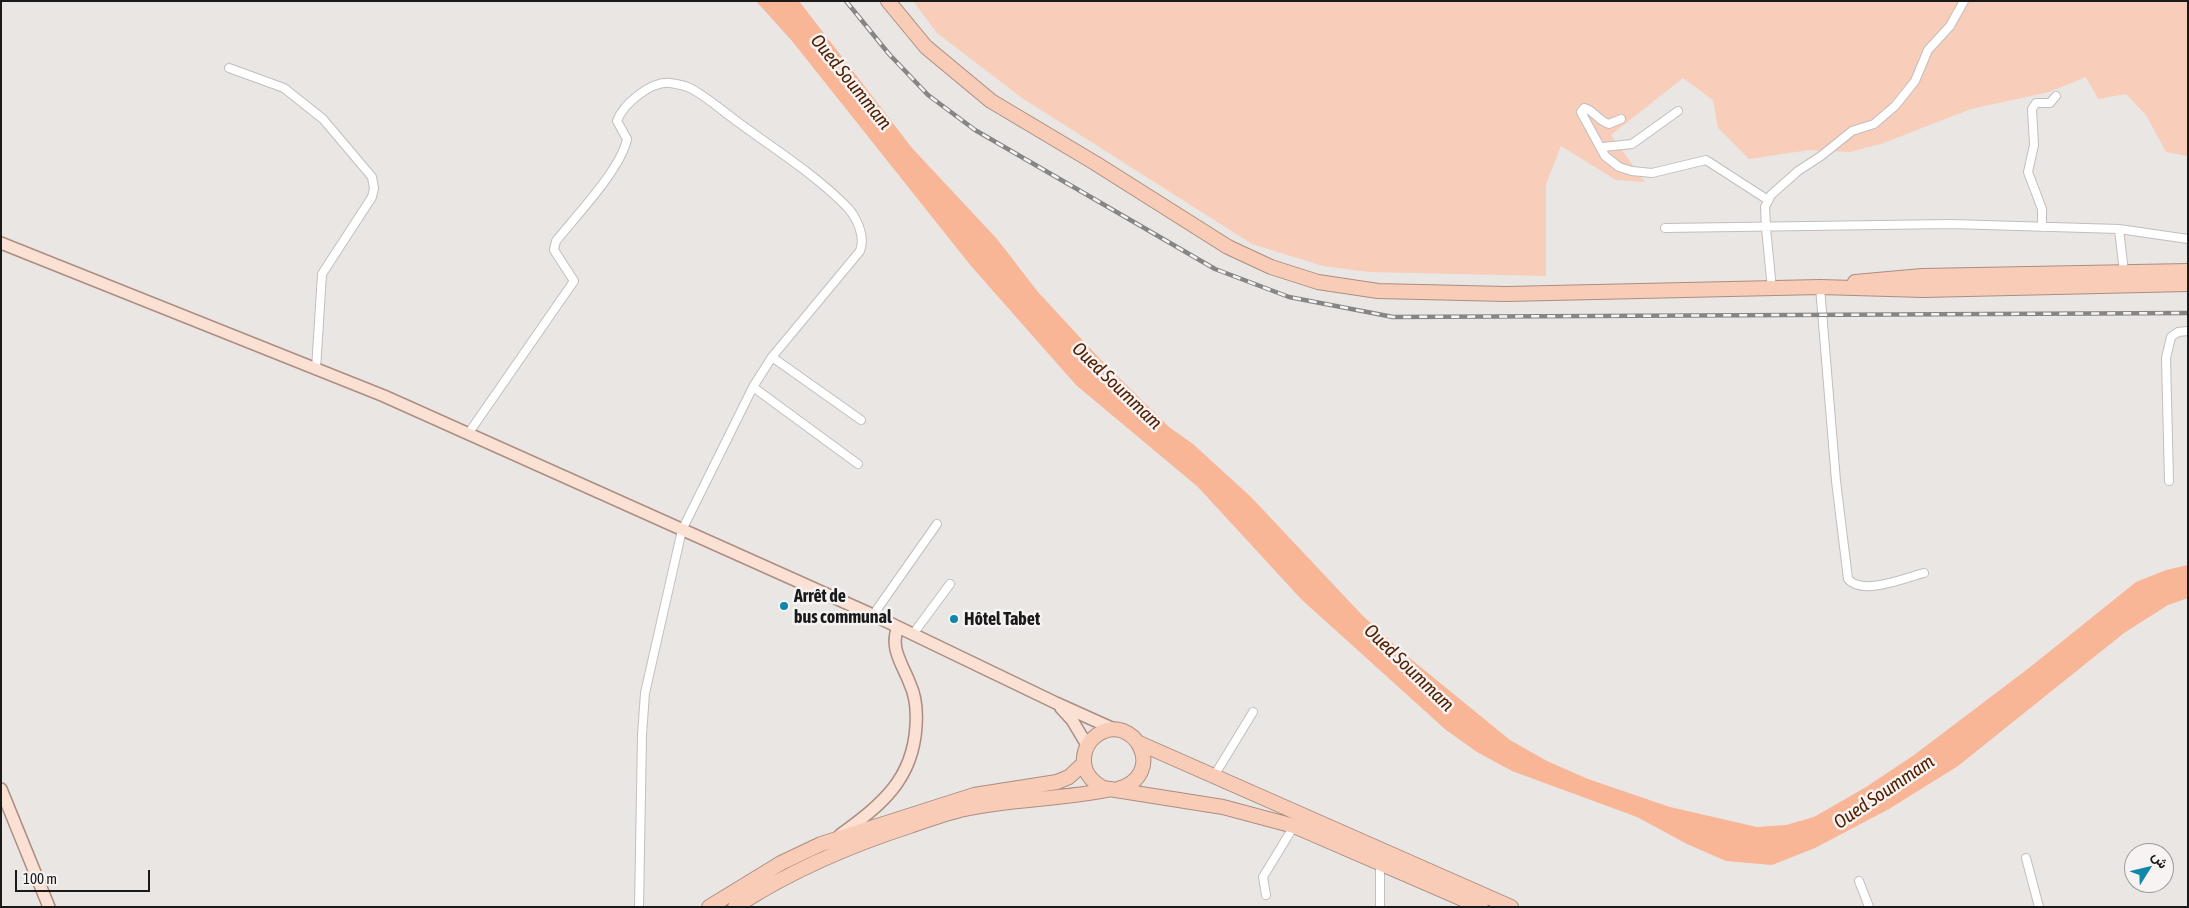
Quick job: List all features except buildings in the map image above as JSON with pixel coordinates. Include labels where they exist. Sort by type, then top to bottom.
[{"type":"highway","points":[[888,1],[926,47],[991,101],[1095,163],[1228,247],[1254,260],[1302,277],[1352,289],[1397,292],[1506,294],[1820,287],[1840,287],[1857,290],[1915,290],[2188,284]]},
{"type":"highway","points":[[1840,287],[1857,281],[1922,276],[2188,271]]},
{"type":"highway","points":[[1481,907],[1294,826],[1223,807],[1103,788],[1090,778],[1084,763],[1087,745],[1100,733],[1116,730],[1125,732],[1138,743],[1511,907]]},
{"type":"highway","points":[[735,907],[783,878],[840,851],[963,809],[1012,801],[1077,796],[1115,789],[1134,782],[1143,768],[1142,751],[1138,743]]},
{"type":"highway","points":[[709,907],[781,863],[836,839],[974,795],[1057,782],[1069,777],[1084,763]]},
{"type":"main road","points":[[1,243],[384,396],[898,626],[1116,730]]},
{"type":"main road","points":[[836,839],[879,805],[906,770],[910,760],[916,715],[912,687],[895,648],[894,639],[898,626]]},
{"type":"main road","points":[[1056,703],[1072,720],[1087,745]]},
{"type":"main road","points":[[1,788],[49,907]]},
{"type":"street","points":[[1772,289],[1766,228],[1768,200],[1771,195],[1798,170],[1821,156],[1852,131],[1874,124],[1895,106],[1915,81],[1928,50],[1950,26],[1964,1]]},
{"type":"street","points":[[229,68],[284,88],[323,119],[372,177],[372,197],[322,274],[316,369]]},
{"type":"street","points":[[468,434],[574,280],[554,250],[556,241],[604,182],[626,148],[627,139],[617,121],[620,114],[638,96],[657,84],[669,83],[692,89],[791,160],[845,205],[860,230],[864,242],[860,251],[772,357],[752,387],[682,530],[645,693],[642,735],[639,907]]},
{"type":"street","points":[[2042,227],[2042,209],[2028,172],[2034,145],[2032,109],[2036,103],[2050,103],[2056,96]]},
{"type":"street","points":[[1620,119],[1609,124],[1599,120],[1588,109],[1582,110],[1583,115],[1610,161],[1618,166],[1642,173],[1706,160],[1768,200]]},
{"type":"street","points":[[1603,148],[1632,144],[1678,111]]},
{"type":"street","points":[[1665,228],[1950,224],[2119,229],[2188,239]]},
{"type":"street","points":[[2119,229],[2124,272]]},
{"type":"street","points":[[1820,287],[1836,471],[1848,579],[1852,584],[1868,587],[1924,573]]},
{"type":"street","points":[[2168,481],[2166,358],[2171,337],[2178,332],[2188,331]]},
{"type":"street","points":[[772,357],[861,420]]},
{"type":"street","points":[[752,387],[858,464]]},
{"type":"street","points":[[873,615],[937,524]]},
{"type":"street","points":[[913,634],[950,584]]},
{"type":"street","points":[[1214,776],[1253,712]]},
{"type":"street","points":[[1266,895],[1263,876],[1294,826]]},
{"type":"street","points":[[2026,858],[2039,907]]},
{"type":"street","points":[[1380,862],[1380,907]]},
{"type":"street","points":[[1859,880],[1869,907]]},
{"type":"shaded area","points":[[913,1],[2188,1],[2188,156],[2166,152],[2146,115],[2126,94],[2098,99],[2086,77],[2049,92],[1971,109],[1881,144],[1850,152],[1809,150],[1749,159],[1718,128],[1713,100],[1683,78],[1611,135],[1645,182],[1616,180],[1561,146],[1546,184],[1546,276],[1369,272],[1323,266],[1252,244],[1022,98],[937,33]]},
{"type":"water","name":"Oued Soummam","points":[[756,1],[799,1],[912,148],[997,239],[1038,292],[1099,358],[1169,427],[1193,444],[1251,497],[1363,616],[1407,656],[1510,740],[1547,761],[1588,779],[1670,807],[1757,827],[1786,825],[1814,817],[1866,787],[1914,755],[2029,668],[2136,582],[2166,570],[2188,565],[2188,598],[2168,605],[2124,633],[1958,766],[1889,809],[1815,848],[1772,865],[1726,861],[1687,844],[1637,817],[1512,771],[1477,752],[1446,730],[1301,599],[1198,487],[1076,385],[971,266],[792,41]]},
{"type":"railway","points":[[846,1],[889,54],[928,95],[975,130],[1215,269],[1289,297],[1393,317],[2188,313]]},
{"type":"place","name":"Arrêt de bus communal","points":[[784,606]]},
{"type":"place","name":"Hôtel Tabet","points":[[954,619]]}]
